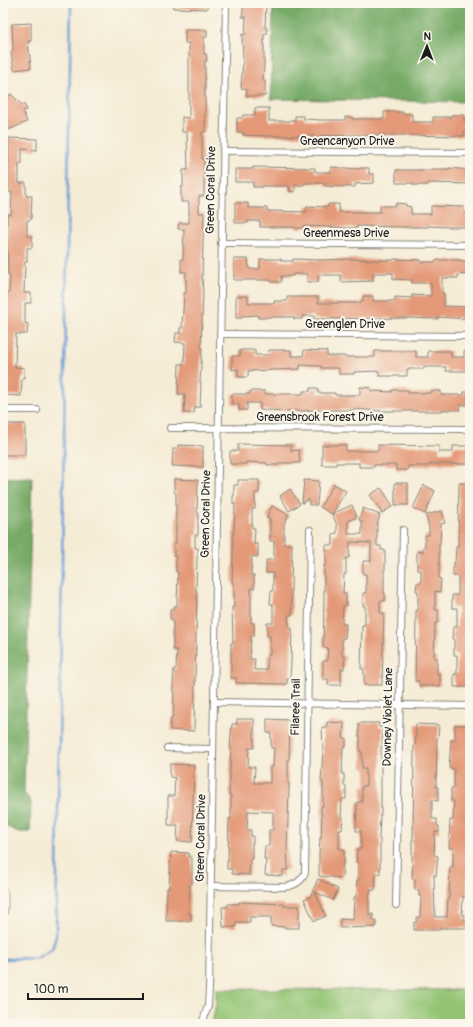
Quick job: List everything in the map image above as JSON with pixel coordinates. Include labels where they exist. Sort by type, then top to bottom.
[{"type":"street","name":"Green Coral Drive","points":[[202,1024],[208,1006],[209,988],[226,3]]},
{"type":"street","name":"Greencanyon Drive","points":[[223,151],[470,153]]},
{"type":"street","name":"Greenmesa Drive","points":[[221,243],[470,244]]},
{"type":"street","name":"Greenglen Drive","points":[[220,334],[470,336]]},
{"type":"street","points":[[3,410],[36,410]]},
{"type":"street","name":"Greensbrook Forest Drive","points":[[170,428],[470,429]]},
{"type":"street","name":"Filaree Trail","points":[[211,886],[292,886],[303,878],[305,873],[310,530]]},
{"type":"street","name":"Downey Violet Lane","points":[[396,904],[403,530]]},
{"type":"street","points":[[214,702],[470,706]]},
{"type":"street","points":[[167,748],[213,749]]},
{"type":"lane","points":[[3,36],[4,24]]},
{"type":"lane","points":[[3,889],[6,893],[6,914]]},
{"type":"green space","points":[[273,3],[470,3],[470,102],[271,99]]},
{"type":"green space","points":[[32,477],[24,793],[31,801],[30,832],[18,832],[3,825],[3,478]]},
{"type":"green space","points":[[216,989],[470,990],[470,1024],[212,1024],[216,1003]]},
{"type":"building","points":[[173,3],[207,3],[207,9],[173,8]]},
{"type":"building","points":[[244,3],[266,3],[265,28],[267,28],[267,34],[264,34],[263,81],[265,81],[265,96],[246,96],[247,89],[241,88],[243,60],[242,34],[245,35],[246,17],[242,17]]},
{"type":"building","points":[[31,23],[31,41],[28,41],[31,68],[14,70],[11,52],[13,51],[12,24]]},
{"type":"building","points":[[185,30],[207,30],[207,37],[204,37],[204,54],[206,54],[207,61],[205,61],[205,132],[202,132],[204,196],[199,196],[199,213],[204,213],[201,382],[200,407],[195,407],[194,413],[184,413],[185,394],[178,394],[179,364],[184,364],[185,343],[175,342],[176,333],[180,333],[180,328],[182,328],[184,293],[186,293],[186,272],[181,272],[184,229],[178,229],[179,223],[189,223],[189,202],[181,202],[183,170],[188,170],[187,132],[182,132],[182,117],[189,118],[189,43],[185,43]]},
{"type":"building","points":[[11,94],[22,105],[24,104],[27,110],[23,111],[27,122],[8,130],[3,116],[3,95],[6,99]]},
{"type":"building","points":[[255,108],[269,108],[269,121],[290,121],[295,120],[295,116],[304,116],[304,119],[322,120],[345,120],[345,117],[352,117],[352,119],[384,119],[384,112],[403,112],[402,114],[412,114],[412,122],[433,122],[433,117],[464,115],[464,121],[470,121],[470,131],[464,131],[464,136],[264,136],[243,135],[243,132],[237,132],[237,118],[242,118],[243,115],[255,115]]},
{"type":"building","points":[[9,138],[37,139],[37,150],[22,149],[22,164],[19,164],[19,183],[26,183],[26,196],[32,196],[31,220],[27,220],[27,236],[32,236],[32,248],[27,248],[24,293],[31,293],[31,303],[25,303],[25,323],[28,324],[27,334],[16,334],[15,367],[24,368],[21,396],[4,395],[5,308],[7,308],[7,293],[9,293],[10,275],[8,275],[7,214],[11,215],[12,192],[8,192]]},
{"type":"building","points":[[253,167],[315,168],[315,172],[331,172],[331,167],[360,169],[369,168],[369,174],[374,174],[374,183],[355,184],[355,187],[325,186],[325,183],[304,183],[304,185],[295,185],[295,192],[289,191],[289,186],[253,187],[253,182],[235,182],[235,169],[253,169]]},
{"type":"building","points":[[449,168],[470,170],[470,184],[428,183],[428,185],[413,185],[413,183],[396,183],[396,170],[431,170]]},
{"type":"building","points":[[235,203],[248,203],[248,208],[267,208],[267,211],[306,212],[307,206],[328,207],[328,204],[339,204],[339,212],[380,212],[380,206],[396,206],[396,203],[406,204],[406,206],[411,207],[411,214],[431,214],[431,206],[464,207],[464,213],[470,213],[470,227],[260,227],[260,221],[235,223]]},
{"type":"building","points":[[234,259],[248,259],[249,269],[260,269],[260,259],[281,259],[281,261],[293,261],[293,259],[394,259],[421,260],[421,262],[436,262],[436,260],[470,261],[470,274],[458,275],[458,278],[442,278],[442,293],[444,293],[444,306],[470,307],[470,319],[438,317],[438,319],[314,319],[314,316],[302,316],[302,319],[294,319],[294,317],[258,318],[258,315],[236,318],[236,296],[248,296],[248,303],[275,303],[274,301],[287,301],[287,297],[318,297],[318,303],[361,303],[361,301],[363,301],[363,296],[373,296],[373,301],[395,301],[395,297],[412,298],[412,295],[431,296],[431,283],[412,283],[412,280],[393,279],[393,273],[373,273],[373,281],[341,282],[341,275],[318,275],[318,282],[307,282],[307,274],[281,276],[281,282],[271,282],[271,280],[234,280]]},
{"type":"building","points":[[240,350],[255,350],[255,355],[268,355],[269,350],[291,350],[291,356],[303,356],[304,350],[327,351],[327,356],[344,357],[375,357],[375,351],[416,351],[416,357],[428,357],[428,351],[451,351],[451,357],[464,357],[464,351],[470,351],[470,371],[446,371],[446,367],[424,367],[424,369],[407,369],[407,376],[379,376],[379,371],[339,374],[339,368],[321,368],[321,366],[300,365],[300,369],[248,371],[248,377],[238,377],[238,369],[232,370],[232,356],[240,356]]},
{"type":"building","points":[[360,387],[371,388],[371,391],[392,392],[392,390],[408,390],[408,393],[431,393],[431,391],[441,391],[441,395],[464,395],[464,392],[470,392],[470,405],[459,405],[460,410],[442,411],[381,411],[354,409],[300,411],[260,410],[260,403],[247,403],[247,410],[239,410],[239,404],[232,404],[232,394],[250,394],[250,391],[265,391],[265,394],[303,394],[303,391],[310,391],[310,388],[318,388],[318,393],[360,395]]},
{"type":"building","points":[[3,424],[25,424],[25,455],[3,455]]},
{"type":"building","points":[[238,444],[291,445],[291,451],[299,450],[300,463],[279,463],[279,465],[267,465],[267,463],[246,462],[246,464],[230,464],[230,451],[238,451]]},
{"type":"building","points":[[178,445],[203,446],[203,467],[172,466],[173,449],[178,449]]},
{"type":"building","points":[[322,445],[346,445],[346,451],[378,451],[378,445],[439,446],[439,452],[453,452],[453,446],[470,446],[470,464],[430,464],[430,466],[408,466],[408,470],[396,470],[396,465],[359,467],[359,463],[336,463],[336,465],[322,465]]},
{"type":"building","points":[[174,479],[198,480],[198,535],[195,535],[195,548],[198,548],[198,556],[194,731],[170,730],[171,717],[173,717],[173,685],[177,650],[173,650],[173,619],[170,619],[170,609],[174,609],[174,606],[177,606],[178,572],[176,572],[176,556],[174,556],[174,543],[176,543],[176,493],[174,492]]},
{"type":"building","points":[[238,480],[259,480],[259,493],[255,493],[255,509],[252,509],[252,528],[255,528],[254,544],[258,544],[258,557],[252,556],[251,575],[254,575],[254,589],[251,588],[251,623],[254,623],[254,636],[251,636],[250,659],[255,659],[254,670],[267,670],[267,655],[270,655],[270,636],[267,636],[267,623],[273,623],[273,604],[270,604],[271,591],[273,591],[273,573],[266,573],[266,560],[274,560],[274,541],[270,541],[270,519],[266,518],[272,506],[289,515],[284,524],[284,544],[292,544],[292,615],[288,615],[289,628],[292,628],[291,663],[290,679],[287,679],[287,684],[236,683],[236,678],[231,678],[231,643],[233,643],[232,607],[234,607],[234,583],[232,583],[235,504],[233,504],[233,496],[234,485],[238,485]]},
{"type":"building","points":[[304,480],[319,481],[317,505],[309,505],[309,499],[302,503]]},
{"type":"building","points":[[395,483],[408,483],[408,505],[395,505]]},
{"type":"building","points":[[459,483],[470,483],[470,687],[454,687],[454,674],[457,674],[457,655],[454,655],[454,639],[452,639],[453,627],[457,627],[457,608],[452,608],[452,595],[458,595],[458,576],[453,576],[453,563],[455,563],[456,547],[458,547]]},
{"type":"building","points":[[334,484],[346,491],[332,514],[320,507]]},
{"type":"building","points":[[424,485],[435,491],[425,514],[413,508]]},
{"type":"building","points":[[381,488],[393,506],[382,513],[370,495]]},
{"type":"building","points":[[290,489],[300,504],[289,511],[280,496]]},
{"type":"building","points":[[352,505],[357,517],[348,521],[348,534],[362,534],[362,521],[359,520],[363,508],[380,515],[377,524],[377,546],[381,546],[381,550],[385,550],[385,601],[380,601],[380,613],[384,613],[382,685],[364,685],[364,669],[361,669],[362,625],[365,625],[363,593],[366,593],[366,574],[363,574],[363,561],[371,561],[371,543],[350,542],[349,558],[346,558],[346,574],[344,574],[343,593],[346,593],[346,606],[343,606],[342,624],[346,624],[345,638],[342,638],[342,656],[345,656],[344,669],[341,669],[341,685],[328,685],[328,679],[323,679],[323,661],[327,661],[328,648],[323,647],[324,565],[326,565],[326,545],[333,545],[333,534],[337,533],[337,525],[332,514]]},
{"type":"building","points":[[442,511],[445,523],[441,524],[439,544],[439,579],[441,579],[440,592],[435,591],[435,610],[438,610],[438,623],[435,623],[434,658],[437,658],[437,674],[440,674],[440,686],[419,686],[419,681],[415,681],[416,610],[418,610],[418,591],[416,591],[417,583],[421,583],[421,570],[417,570],[417,551],[423,552],[423,547],[425,547],[425,535],[429,535],[426,515]]},
{"type":"building","points":[[237,719],[254,719],[254,748],[249,748],[248,767],[255,767],[254,783],[270,783],[270,767],[273,767],[274,748],[271,748],[271,733],[267,733],[267,719],[290,720],[288,759],[288,870],[283,870],[283,876],[265,875],[265,846],[269,846],[269,830],[273,830],[273,812],[248,811],[247,830],[251,830],[251,836],[253,836],[252,859],[250,859],[249,875],[232,874],[232,869],[227,869],[229,819],[231,819],[231,795],[229,795],[230,747],[232,724],[237,724]]},
{"type":"building","points":[[327,722],[344,723],[343,738],[346,738],[346,747],[343,747],[342,774],[344,774],[344,786],[346,786],[346,799],[342,799],[342,830],[339,830],[339,849],[344,849],[342,878],[319,876],[322,814],[321,806],[323,806],[323,782],[321,782],[323,751],[322,727],[327,727]]},
{"type":"building","points":[[359,723],[379,723],[379,727],[383,727],[381,747],[381,815],[379,839],[380,874],[376,874],[375,890],[370,890],[369,895],[369,915],[373,914],[373,920],[376,920],[376,927],[340,928],[340,919],[353,920],[354,897],[356,897],[358,881],[358,862],[356,862],[357,849],[361,849],[361,831],[356,831],[357,802],[362,802],[362,786],[366,786],[366,768],[362,768]]},
{"type":"building","points":[[416,724],[439,725],[437,737],[436,787],[438,787],[438,801],[432,800],[432,819],[437,819],[437,826],[439,826],[439,832],[435,832],[434,855],[438,856],[436,876],[434,875],[435,917],[447,917],[450,867],[453,867],[453,848],[449,848],[450,820],[453,820],[454,801],[451,801],[451,788],[454,788],[454,769],[449,768],[451,740],[455,740],[455,725],[470,725],[470,876],[468,875],[467,896],[463,896],[462,915],[464,915],[464,920],[468,920],[468,928],[414,930],[414,922],[417,922],[417,917],[420,917],[421,896],[419,896],[419,890],[415,890],[415,879],[412,879],[414,745]]},
{"type":"building","points":[[170,764],[194,765],[192,842],[177,841],[178,825],[168,825],[168,796],[174,796],[175,778],[170,777]]},
{"type":"building","points":[[171,852],[189,853],[189,857],[192,858],[192,884],[190,884],[189,914],[191,914],[191,921],[166,921],[167,888],[169,888]]},
{"type":"building","points":[[318,879],[338,889],[333,900],[315,892],[326,916],[314,921],[304,899],[310,897]]},
{"type":"building","points":[[239,902],[299,906],[299,928],[271,926],[271,917],[250,917],[250,922],[236,922],[236,927],[223,927],[222,907],[228,907],[228,904],[239,904]]},
{"type":"waterway","points":[[3,959],[37,958],[52,949],[56,936],[71,3]]}]
